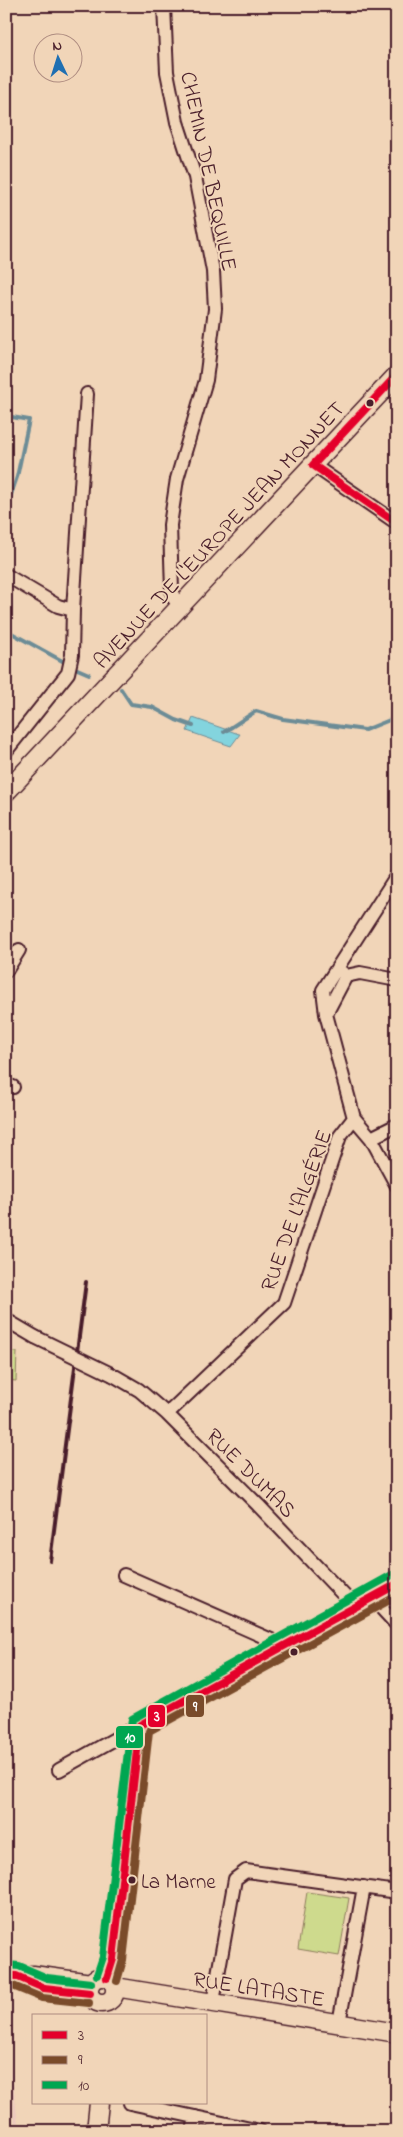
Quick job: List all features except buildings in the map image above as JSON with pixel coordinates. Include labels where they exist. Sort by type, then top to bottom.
[{"type":"main road","name":"AVENUE DE L'EUROPE JEAN MONNET","points":[[6,792],[133,659],[397,375]]},
{"type":"main road","points":[[103,1993],[113,1959],[140,1726],[397,1584]]},
{"type":"main road","name":"RUE LATASTE","points":[[11,1976],[44,1988],[213,2002],[397,2033]]},
{"type":"main road","points":[[96,2131],[99,2104]]},
{"type":"street","name":"CHEMIN DE BEQUILLE","points":[[164,6],[167,72],[177,122],[195,177],[213,271],[215,309],[206,380],[177,479],[170,525],[172,590],[174,599],[181,606]]},
{"type":"street","points":[[6,752],[68,673],[72,655],[73,610],[87,394]]},
{"type":"street","points":[[313,465],[397,523]]},
{"type":"street","points":[[6,575],[58,606],[73,610]]},
{"type":"street","points":[[354,1118],[326,1014],[323,990],[341,972],[397,875]]},
{"type":"street","points":[[6,970],[18,950]]},
{"type":"street","points":[[341,972],[360,972],[397,980]]},
{"type":"street","name":"RUE DE L'ALGÉRIE","points":[[167,1414],[284,1303],[340,1136],[354,1118],[372,1138],[377,1151],[397,1186]]},
{"type":"street","points":[[372,1138],[397,1125]]},
{"type":"street","name":"RUE DUMAS","points":[[6,1320],[35,1337],[113,1375],[139,1390],[167,1414],[258,1505],[355,1607]]},
{"type":"street","points":[[124,1575],[285,1646]]},
{"type":"street","points":[[372,1598],[397,1625]]},
{"type":"street","points":[[59,1770],[140,1726]]},
{"type":"street","points":[[213,2002],[235,1879],[246,1871],[397,1892]]},
{"type":"street","points":[[339,2023],[364,1888]]},
{"type":"street","points":[[135,2104],[260,2131]]},
{"type":"street","points":[[193,2131],[196,2117]]},
{"type":"shaded area","points":[[6,2026],[19,2131],[6,2131]]},
{"type":"green space","points":[[6,1351],[17,1352],[16,1381],[6,1380]]},
{"type":"green space","points":[[307,1892],[349,1898],[339,1956],[298,1949]]},
{"type":"water","points":[[193,718],[240,734],[231,746],[187,731]]},
{"type":"waterway","points":[[6,416],[29,420],[17,477],[6,509]]},
{"type":"waterway","points":[[6,630],[66,663]]},
{"type":"waterway","points":[[75,668],[89,674]]},
{"type":"waterway","points":[[121,689],[131,704],[152,707],[176,720],[193,726]]},
{"type":"waterway","points":[[224,732],[256,711],[283,719],[365,730],[397,717]]},
{"type":"railway","points":[[50,1561],[86,1282]]},
{"type":"transit line","name":"3","points":[[313,465],[397,375]]},
{"type":"transit line","name":"3","points":[[313,465],[397,523]]},
{"type":"transit line","name":"10","points":[[97,1975],[103,1957],[132,1719],[392,1575]]},
{"type":"transit line","name":"3","points":[[107,1978],[113,1959],[140,1725],[397,1584]]},
{"type":"transit line","name":"9","points":[[117,1981],[123,1960],[149,1731],[397,1596]]},
{"type":"transit line","name":"10","points":[[7,1965],[19,1966],[47,1978],[91,1983]]},
{"type":"transit line","name":"3","points":[[6,1975],[16,1976],[44,1988],[90,1993]]},
{"type":"transit line","name":"9","points":[[6,1985],[42,1998],[89,2003]]},
{"type":"place","name":"La Marne","points":[[132,1880]]}]
